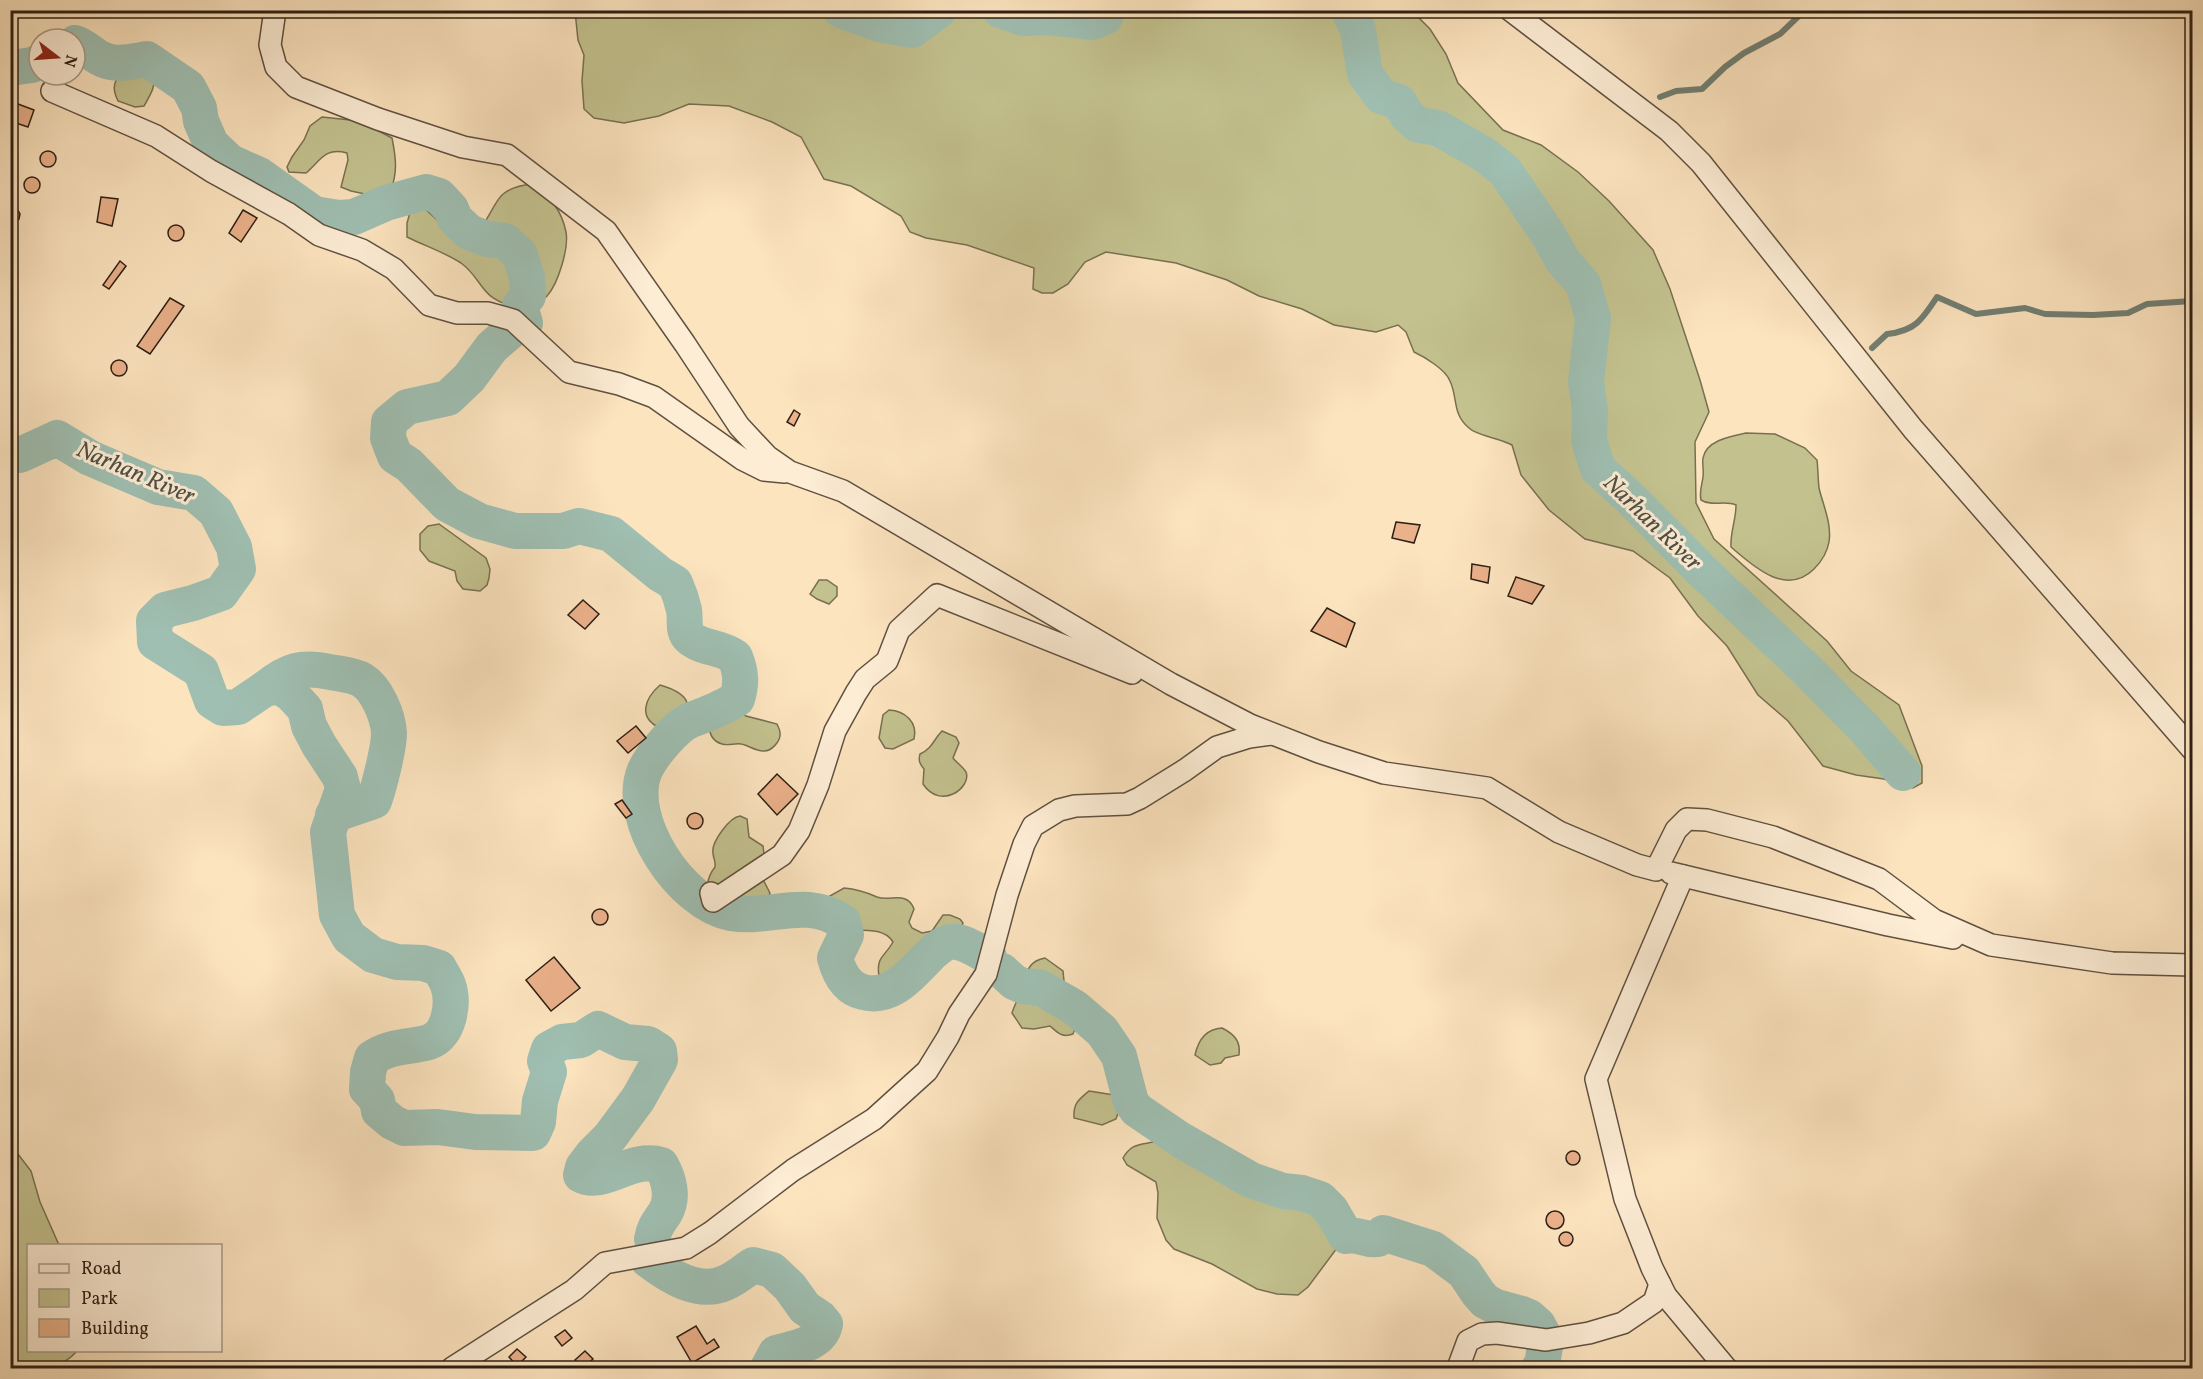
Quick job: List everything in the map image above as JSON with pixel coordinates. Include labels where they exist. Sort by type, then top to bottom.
[{"type":"street","points":[[275,10],[270,45],[276,68],[296,87],[389,123],[463,147],[507,155],[606,231],[739,426],[768,456],[790,472]]},
{"type":"street","points":[[1510,10],[1668,131],[1701,163],[1913,429],[2193,748]]},
{"type":"street","points":[[52,92],[156,136],[211,171],[289,214],[319,235],[362,250],[394,269],[429,305],[457,313],[488,313],[513,320],[569,372],[619,384],[654,397],[742,459],[764,470],[790,472],[843,491],[1172,684],[1250,725],[1319,752],[1384,773],[1486,788],[1559,832],[1637,865],[1656,870],[1888,925],[1991,945],[2112,963],[2193,965]]},
{"type":"street","points":[[711,892],[713,902],[782,855],[799,831],[818,785],[835,730],[856,693],[865,679],[887,661],[899,630],[937,595],[1084,655],[1135,674],[1172,684]]},
{"type":"street","points":[[452,1368],[574,1290],[605,1263],[665,1253],[686,1248],[694,1243],[793,1170],[874,1119],[927,1071],[959,1014],[986,974],[1007,895],[1024,844],[1033,826],[1059,810],[1075,806],[1127,804],[1176,776],[1217,747],[1250,737],[1273,734]]},
{"type":"street","points":[[1656,870],[1676,830],[1687,819],[1707,820],[1773,837],[1879,879],[1934,920],[1991,945]]},
{"type":"street","points":[[1683,876],[1596,1079],[1625,1199],[1660,1284],[1666,1296],[1726,1368]]},
{"type":"street","points":[[1458,1368],[1468,1341],[1482,1334],[1497,1333],[1545,1340],[1589,1333],[1623,1323],[1654,1302],[1660,1284]]},
{"type":"green space","points":[[575,11],[1412,11],[1430,29],[1446,54],[1458,83],[1503,130],[1541,145],[1578,172],[1609,201],[1653,250],[1670,289],[1709,412],[1695,442],[1696,503],[1714,539],[1827,641],[1851,671],[1899,705],[1922,766],[1922,783],[1913,788],[1884,779],[1856,775],[1823,766],[1788,721],[1758,695],[1727,646],[1698,616],[1670,578],[1633,551],[1585,539],[1549,510],[1521,475],[1512,445],[1477,433],[1464,423],[1460,417],[1448,377],[1435,364],[1414,352],[1406,332],[1398,325],[1376,332],[1334,325],[1302,309],[1259,296],[1227,280],[1176,263],[1106,252],[1085,262],[1068,284],[1053,293],[1042,293],[1033,289],[1034,268],[967,245],[926,238],[910,232],[901,216],[851,186],[824,179],[801,137],[772,122],[729,106],[689,104],[659,116],[624,123],[594,118],[584,109],[582,81],[584,55],[578,40]]},
{"type":"green space","points":[[138,68],[153,73],[154,82],[144,106],[135,107],[118,101],[114,88],[116,80],[125,69]]},
{"type":"green space","points":[[322,117],[360,121],[392,138],[395,165],[390,192],[379,197],[341,187],[348,160],[347,153],[328,153],[306,173],[289,172],[287,167],[310,126]]},
{"type":"green space","points":[[532,184],[549,198],[558,210],[566,232],[564,256],[559,275],[547,296],[535,304],[517,307],[502,303],[487,293],[474,275],[461,263],[407,237],[407,223],[411,209],[422,207],[450,231],[461,236],[469,236],[476,233],[482,226],[502,195],[516,187]]},
{"type":"green space","points":[[1746,433],[1775,434],[1805,448],[1817,460],[1819,488],[1830,535],[1822,560],[1803,577],[1792,580],[1770,576],[1749,562],[1731,547],[1736,505],[1709,503],[1701,500],[1705,452],[1720,440]]},
{"type":"green space","points":[[439,524],[486,558],[490,569],[489,578],[487,585],[480,591],[463,589],[457,581],[455,571],[429,561],[420,550],[420,534],[428,526]]},
{"type":"green space","points":[[819,580],[827,580],[837,587],[837,596],[829,604],[810,594]]},
{"type":"green space","points":[[660,685],[680,694],[687,702],[687,707],[680,718],[660,728],[648,719],[646,708],[650,696]]},
{"type":"green space","points":[[721,697],[746,716],[777,724],[780,736],[775,745],[763,751],[741,744],[725,745],[716,741],[709,724],[714,704]]},
{"type":"green space","points":[[889,710],[909,718],[915,733],[914,739],[893,749],[885,748],[879,738],[883,715]]},
{"type":"green space","points":[[942,731],[956,737],[959,743],[953,758],[966,772],[967,778],[960,790],[954,794],[938,796],[930,792],[923,784],[924,769],[919,761],[920,754]]},
{"type":"green space","points":[[740,816],[747,819],[749,837],[763,846],[764,854],[757,868],[770,893],[761,906],[746,909],[713,901],[708,888],[708,880],[715,867],[713,848],[715,843],[727,825]]},
{"type":"green space","points":[[844,888],[882,898],[907,900],[914,909],[909,922],[912,928],[922,933],[932,931],[943,915],[960,919],[963,923],[952,948],[937,970],[916,983],[889,986],[879,977],[878,970],[880,961],[893,942],[886,935],[877,931],[832,928],[822,924],[815,917],[821,901]]},
{"type":"green space","points":[[1045,958],[1063,971],[1064,981],[1054,1003],[1074,1018],[1076,1022],[1073,1034],[1063,1035],[1050,1026],[1034,1029],[1022,1028],[1012,1013],[1030,967],[1038,960]]},
{"type":"green space","points":[[1222,1028],[1236,1038],[1239,1055],[1210,1065],[1195,1055],[1196,1050],[1207,1033]]},
{"type":"green space","points":[[1089,1091],[1114,1095],[1119,1107],[1116,1119],[1102,1125],[1074,1118],[1077,1103]]},
{"type":"green space","points":[[1153,1142],[1188,1147],[1211,1154],[1232,1166],[1262,1195],[1276,1205],[1308,1188],[1345,1222],[1346,1236],[1308,1287],[1298,1295],[1277,1294],[1257,1289],[1212,1264],[1174,1249],[1166,1240],[1157,1218],[1156,1182],[1127,1165],[1123,1158],[1132,1148]]},
{"type":"green space","points":[[11,1145],[31,1171],[40,1202],[59,1244],[27,1244],[27,1352],[76,1352],[63,1363],[47,1368],[11,1368]]},
{"type":"building","points":[[10,101],[34,110],[28,127],[10,121]]},
{"type":"building","points":[[45,151],[51,151],[56,159],[54,165],[45,167],[40,162],[40,156]]},
{"type":"building","points":[[29,177],[35,177],[40,185],[38,191],[29,193],[24,188],[24,182]]},
{"type":"building","points":[[101,197],[118,199],[112,226],[97,222]]},
{"type":"building","points":[[10,207],[17,209],[20,214],[19,219],[13,224],[10,224]]},
{"type":"building","points":[[243,210],[257,218],[241,242],[229,233]]},
{"type":"building","points":[[173,225],[179,225],[184,233],[182,239],[173,241],[168,236],[168,230]]},
{"type":"building","points":[[120,261],[126,266],[109,289],[103,285]]},
{"type":"building","points":[[170,298],[184,306],[150,354],[137,346]]},
{"type":"building","points":[[116,360],[122,360],[127,368],[125,374],[116,376],[111,371],[111,365]]},
{"type":"building","points":[[794,410],[800,414],[794,426],[787,422]]},
{"type":"building","points":[[1396,522],[1420,525],[1414,543],[1392,538]]},
{"type":"building","points":[[1472,564],[1490,567],[1488,583],[1471,579]]},
{"type":"building","points":[[1516,577],[1544,586],[1532,604],[1508,596]]},
{"type":"building","points":[[583,600],[599,614],[585,629],[568,615]]},
{"type":"building","points":[[1327,608],[1355,623],[1346,647],[1311,631]]},
{"type":"building","points":[[636,726],[646,738],[628,753],[617,741]]},
{"type":"building","points":[[777,774],[798,794],[777,815],[758,794]]},
{"type":"building","points":[[622,800],[632,814],[626,818],[615,804]]},
{"type":"building","points":[[692,813],[698,813],[703,821],[701,827],[692,829],[687,824],[687,818]]},
{"type":"building","points":[[597,909],[603,909],[608,917],[606,923],[597,925],[592,920],[592,914]]},
{"type":"building","points":[[554,957],[580,988],[551,1011],[526,980]]},
{"type":"building","points":[[1570,1151],[1576,1151],[1580,1158],[1576,1165],[1570,1165],[1566,1161],[1566,1155]]},
{"type":"building","points":[[1555,1211],[1561,1214],[1564,1220],[1561,1226],[1555,1229],[1549,1226],[1546,1220],[1549,1214]]},
{"type":"building","points":[[1563,1232],[1569,1232],[1573,1239],[1569,1246],[1563,1246],[1559,1242],[1559,1236]]},
{"type":"building","points":[[696,1326],[707,1344],[714,1339],[719,1347],[692,1363],[677,1337]]},
{"type":"building","points":[[565,1330],[572,1338],[562,1346],[555,1337]]},
{"type":"building","points":[[517,1349],[526,1357],[517,1366],[509,1357]]},
{"type":"building","points":[[585,1351],[593,1359],[583,1368],[575,1360]]},
{"type":"waterway","name":"Narhan River","points":[[841,10],[879,24],[912,30],[939,10]]},
{"type":"waterway","name":"Narhan River","points":[[1000,10],[1023,18],[1049,17],[1093,22],[1105,17],[1107,10]]},
{"type":"waterway","name":"Narhan River","points":[[1349,10],[1358,30],[1365,74],[1381,96],[1399,102],[1407,115],[1418,125],[1438,128],[1485,155],[1505,171],[1563,261],[1583,284],[1593,318],[1586,382],[1590,411],[1589,441],[1598,469],[1806,669],[1865,729],[1903,773]]},
{"type":"waterway","points":[[1660,97],[1676,91],[1702,89],[1744,53],[1780,34],[1805,10]]},
{"type":"waterway","name":"Narhan River","points":[[87,50],[100,58],[115,63],[147,59],[188,87],[199,108],[201,121],[211,144],[230,162],[259,175],[314,214],[339,218],[354,217],[386,203],[426,192],[439,196],[451,209],[455,219],[469,232],[487,239],[505,241],[520,255],[527,278],[528,296],[520,306],[525,323],[523,317]]},
{"type":"waterway","name":"Narhan River","points":[[10,68],[27,66]]},
{"type":"waterway","points":[[1872,348],[1887,334],[1905,330],[1917,323],[1937,297],[1976,314],[2025,308],[2045,314],[2128,313],[2147,304],[2192,301]]},
{"type":"waterway","name":"Narhan River","points":[[513,329],[492,347],[469,378],[448,398],[407,407],[389,422],[388,438],[395,456],[409,465],[447,504],[479,521],[515,531],[563,531],[579,526],[611,534],[660,574],[675,583],[684,610],[686,632],[690,638],[735,657],[740,678],[737,699],[678,728],[659,749],[645,770],[641,790],[643,812],[650,834],[661,856],[676,877],[694,894],[712,906],[731,913],[815,911],[829,914],[843,922],[846,935],[835,958],[844,979],[852,987],[863,992],[883,992],[892,989],[947,943],[965,944],[989,957]]},
{"type":"waterway","name":"Narhan River","points":[[10,454],[20,455],[57,438],[90,458],[158,487],[194,493],[216,512],[234,547],[238,569],[221,593],[165,610],[154,621],[155,642],[201,671],[212,701],[223,708],[238,707],[266,688],[281,687],[305,709],[309,726],[340,777],[343,789],[328,832],[337,915],[349,937],[373,955],[397,962],[423,963],[439,968],[450,992],[449,1017],[442,1033],[429,1042],[400,1047],[372,1058],[367,1089],[377,1100],[379,1111],[404,1128],[438,1127],[475,1132],[533,1133],[538,1122],[540,1101],[549,1072],[545,1061],[549,1049],[562,1042],[581,1040],[598,1029],[625,1042],[648,1044],[659,1051],[660,1060],[638,1099],[610,1137],[592,1155],[583,1167],[581,1175],[590,1178],[599,1177],[639,1164],[661,1165],[668,1182],[670,1195],[668,1207],[655,1228],[652,1239]]},
{"type":"waterway","name":"Narhan River","points":[[266,688],[289,673],[311,669],[320,670],[362,680],[381,703],[388,726],[389,740],[374,801],[333,815]]},
{"type":"waterway","name":"Narhan River","points":[[1002,971],[1014,982],[1023,986],[1041,988],[1074,1007],[1102,1031],[1119,1056],[1131,1102],[1137,1110],[1181,1140],[1251,1180],[1283,1191],[1302,1193],[1320,1199],[1331,1210],[1346,1236],[1355,1235],[1378,1239],[1383,1233],[1433,1249],[1464,1272],[1485,1301],[1496,1307],[1529,1317],[1538,1325],[1546,1340],[1542,1365],[1539,1368]]},
{"type":"waterway","name":"Narhan River","points":[[648,1260],[684,1282],[705,1287],[725,1283],[753,1265],[772,1270],[790,1287],[805,1308],[825,1324],[818,1337],[812,1341],[776,1353],[768,1368]]}]
